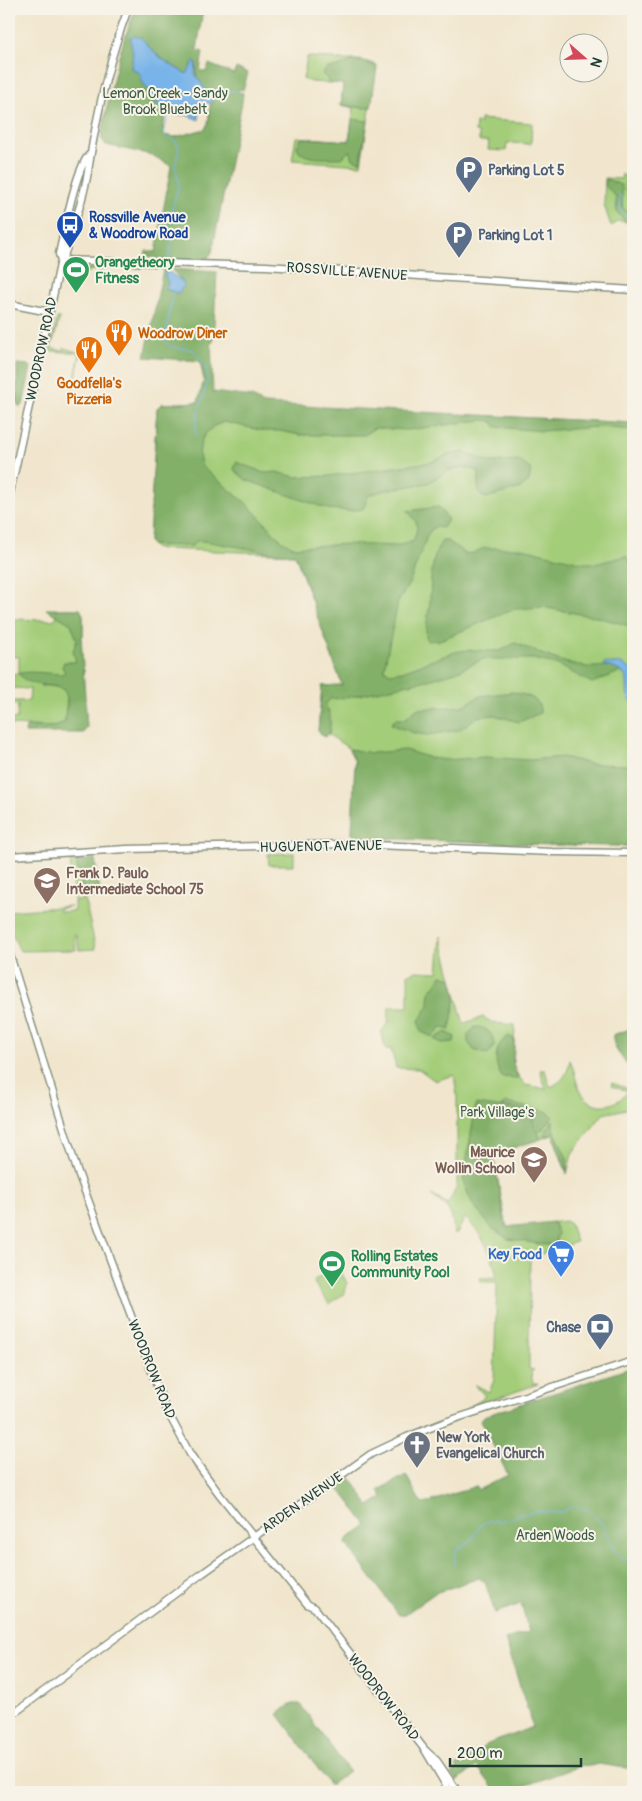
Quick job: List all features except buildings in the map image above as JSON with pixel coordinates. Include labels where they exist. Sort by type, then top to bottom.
[{"type":"street","name":"WOODROW ROAD","points":[[9,497],[61,260],[65,253],[82,196],[118,36],[128,9]]},
{"type":"street","name":"WOODROW ROAD","points":[[61,260],[59,254],[74,194],[84,160],[90,154]]},
{"type":"street","points":[[74,194],[82,196]]},
{"type":"street","name":"ROSSVILLE AVENUE","points":[[61,260],[266,266],[633,290]]},
{"type":"street","points":[[9,304],[49,312]]},
{"type":"street","name":"HUGUENOT AVENUE","points":[[9,856],[127,849],[348,844],[552,852],[633,853]]},
{"type":"street","name":"WOODROW ROAD","points":[[9,952],[76,1167],[164,1405],[190,1454],[253,1537],[307,1604],[314,1608],[425,1750],[450,1792]]},
{"type":"street","name":"ARDEN AVENUE","points":[[9,1717],[253,1537],[352,1467],[399,1440],[494,1405],[633,1361]]},
{"type":"street","name":"WOODROW ROAD","points":[[425,1750],[437,1761],[458,1792]]},
{"type":"green space","name":"Lemon Creek - Sandy Brook Bluebelt","points":[[136,9],[203,9],[197,50],[203,52],[200,70],[206,72],[209,64],[234,74],[236,68],[248,73],[243,90],[238,89],[238,92],[243,93],[242,102],[212,252],[206,261],[167,260],[145,256],[146,251],[156,252],[171,166],[152,155],[106,145],[101,138],[115,72]],"holes":[[[142,38],[162,59],[187,74],[196,62],[197,79],[211,97],[208,123],[205,129],[175,137],[164,135],[163,128],[166,113],[148,92],[141,74],[131,68],[133,54]]]},
{"type":"green space","points":[[307,57],[362,60],[377,65],[361,165],[292,160],[296,137],[349,141],[354,108],[341,105],[343,84],[311,82],[303,79]]},
{"type":"green space","points":[[352,61],[365,62],[377,67],[371,107],[363,108],[341,105],[343,84],[331,83],[322,74],[327,68],[338,67]]},
{"type":"green space","points":[[352,119],[368,121],[360,162],[353,159],[350,150],[342,158],[309,157],[299,151],[297,146],[302,138],[349,141]]},
{"type":"green space","points":[[480,119],[532,123],[531,144],[507,143],[506,151],[488,150],[489,141],[479,141],[479,133],[475,132],[476,123],[480,123]]},
{"type":"green space","points":[[622,174],[630,181],[625,180],[625,190],[633,193],[633,213],[622,210],[622,190],[615,196],[617,210],[626,222],[618,221],[611,226],[604,205],[605,178],[621,179]]},
{"type":"green space","points":[[606,179],[621,185],[623,207],[628,212],[633,213],[632,222],[626,222],[617,212],[617,198],[605,185]]},
{"type":"green space","points":[[68,267],[101,269],[101,272],[99,270],[92,270],[82,275],[75,273],[71,278],[73,284],[65,282]]},
{"type":"green space","points":[[171,269],[217,272],[213,342],[211,342],[213,392],[252,397],[264,404],[633,423],[633,430],[598,427],[541,431],[496,427],[492,421],[481,420],[408,430],[374,428],[365,435],[300,435],[280,431],[264,431],[224,422],[214,426],[206,433],[201,441],[199,455],[201,465],[209,473],[245,502],[281,540],[293,547],[348,544],[397,546],[413,541],[415,536],[416,524],[407,511],[439,507],[448,520],[443,528],[434,527],[428,534],[409,584],[398,602],[384,669],[390,673],[402,671],[455,652],[467,650],[500,651],[515,643],[568,663],[587,667],[607,666],[618,668],[627,675],[619,672],[592,683],[556,664],[533,659],[483,659],[456,672],[432,679],[350,697],[330,699],[325,705],[330,714],[330,732],[325,737],[318,731],[322,686],[342,685],[295,554],[260,551],[202,541],[197,541],[192,546],[151,545],[149,541],[157,408],[162,404],[198,402],[204,380],[200,361],[145,357],[163,270],[166,270],[168,283],[165,289],[177,294],[183,282]]},
{"type":"green space","points":[[57,318],[60,318],[51,348],[64,351],[64,348],[81,353],[71,398],[80,353],[50,351]]},
{"type":"green space","points":[[17,364],[29,365],[31,367],[23,405],[20,407],[17,404]]},
{"type":"green space","points":[[198,402],[633,423],[633,846],[551,845],[355,837],[352,834],[355,760],[348,748],[328,734],[325,737],[318,731],[322,686],[342,685],[295,554],[162,549],[154,548],[149,541],[157,408],[162,404]]},
{"type":"green space","points":[[465,452],[488,462],[520,461],[531,470],[529,482],[521,488],[486,498],[480,495],[478,487],[479,471],[463,467],[447,471],[428,483],[369,495],[363,509],[349,511],[328,509],[246,480],[234,470],[236,462],[265,473],[276,472],[296,477],[329,476],[431,462],[450,454]]},
{"type":"green space","points":[[442,541],[448,541],[466,554],[484,548],[522,548],[584,563],[599,563],[626,556],[631,568],[629,581],[633,589],[633,627],[601,618],[542,607],[514,609],[440,640],[427,641],[426,626],[432,571],[435,555]]},
{"type":"green space","points":[[46,609],[80,609],[83,615],[83,636],[81,637],[87,727],[83,733],[25,733],[26,727],[55,727],[66,721],[67,697],[63,689],[28,682],[19,674],[33,672],[62,674],[65,672],[62,667],[64,662],[76,662],[73,651],[77,640],[71,624]]},
{"type":"green space","points":[[57,609],[80,609],[83,615],[83,636],[81,637],[82,668],[85,671],[40,686],[60,688],[65,691],[67,700],[65,723],[55,727],[9,725],[9,719],[17,719],[18,705],[10,704],[11,698],[12,701],[29,701],[30,689],[12,688],[9,673],[19,674],[19,657],[9,656],[9,619],[52,620],[57,617]]},
{"type":"green space","points":[[513,692],[536,700],[540,713],[519,722],[494,715],[477,717],[459,730],[427,735],[414,733],[391,724],[395,719],[405,719],[417,709],[463,706],[480,696]]},
{"type":"green space","points":[[349,749],[372,753],[405,750],[430,758],[446,760],[485,757],[529,760],[563,757],[591,764],[633,765],[633,846],[551,845],[355,837],[352,834],[355,761]]},
{"type":"green space","points":[[294,853],[294,865],[269,865],[268,854]]},
{"type":"green space","points":[[95,859],[101,898],[85,898],[76,861]]},
{"type":"green space","points":[[70,861],[76,861],[96,949],[79,950],[76,935],[74,935],[76,950],[20,951],[9,927],[9,911],[71,906],[59,909],[59,912],[74,911],[74,901],[83,900],[82,891],[75,891],[74,900]]},
{"type":"green space","name":"Park Village's","points":[[441,936],[463,1021],[465,1023],[483,1017],[493,1023],[515,1025],[513,1068],[525,1085],[546,1089],[540,1070],[545,1070],[550,1087],[555,1085],[564,1076],[570,1060],[578,1087],[590,1102],[603,1105],[617,1101],[628,1091],[611,1086],[612,1083],[629,1089],[631,1079],[628,1065],[616,1050],[613,1035],[633,1028],[633,1110],[631,1108],[603,1114],[572,1154],[567,1174],[553,1135],[493,1154],[507,1228],[565,1221],[570,1224],[576,1242],[530,1258],[529,1369],[534,1370],[531,1372],[533,1384],[538,1384],[471,1407],[485,1396],[474,1384],[489,1392],[494,1380],[497,1282],[481,1282],[480,1278],[497,1277],[489,1252],[476,1230],[465,1218],[457,1233],[454,1233],[449,1210],[431,1195],[448,1204],[457,1187],[457,1096],[454,1075],[435,1081],[419,1069],[396,1068],[391,1049],[386,1050],[381,1032],[388,1024],[389,1007],[408,1007],[408,974],[416,971],[438,972]]},
{"type":"green space","points":[[441,975],[452,978],[456,996],[450,1030],[441,1027],[433,1037],[421,1032],[419,1021],[429,1005],[430,990],[436,985]]},
{"type":"green space","points":[[475,1027],[483,1028],[493,1038],[494,1046],[488,1055],[474,1050],[468,1042],[468,1035]]},
{"type":"green space","points":[[633,1028],[632,1073],[617,1051],[613,1035]]},
{"type":"green space","points":[[446,1032],[455,1037],[454,1042],[442,1043],[434,1039]]},
{"type":"green space","points":[[509,1036],[514,1039],[513,1063],[518,1078],[502,1077],[497,1067],[496,1055],[498,1049],[504,1039]]},
{"type":"green space","points":[[506,1103],[546,1111],[553,1117],[541,1131],[528,1110],[501,1106]]},
{"type":"green space","points":[[476,1104],[525,1111],[532,1119],[541,1139],[493,1154],[506,1227],[553,1222],[558,1233],[555,1244],[546,1245],[508,1239],[492,1228],[473,1205],[463,1182]]},
{"type":"green space","points":[[553,1120],[553,1128],[567,1158],[567,1174],[553,1135],[543,1136]]},
{"type":"green space","name":"Rolling Estates Community Pool","points":[[340,1270],[347,1283],[345,1293],[329,1304],[314,1283],[316,1279]]},
{"type":"green space","name":"Arden Woods","points":[[633,1367],[633,1769],[598,1764],[583,1765],[507,1792],[496,1792],[477,1766],[456,1781],[451,1774],[458,1769],[456,1767],[488,1744],[533,1727],[505,1639],[529,1632],[521,1604],[495,1613],[485,1582],[479,1578],[435,1593],[404,1615],[399,1615],[346,1544],[347,1539],[367,1525],[336,1485],[349,1475],[369,1506],[383,1497],[379,1490],[406,1475],[421,1503],[424,1504],[476,1486],[478,1490],[508,1475],[481,1421],[484,1416]]},
{"type":"green space","points":[[291,1704],[300,1704],[349,1771],[330,1785],[278,1714]]},
{"type":"water","points":[[135,36],[142,38],[162,59],[187,74],[194,61],[196,62],[195,74],[211,97],[212,103],[203,103],[198,109],[199,120],[186,115],[168,115],[163,111],[141,80],[141,74],[131,68],[133,54],[130,38]]},
{"type":"water","points":[[166,270],[183,282],[184,285],[179,293],[165,289],[168,283],[165,276]]},
{"type":"water","points":[[604,663],[622,664],[633,671],[633,703],[629,699],[626,678],[623,673],[603,665]]},
{"type":"waterway","points":[[129,33],[133,38]]},
{"type":"waterway","points":[[212,99],[231,91],[238,91]]},
{"type":"waterway","points":[[168,114],[164,135],[177,142],[179,149],[175,166],[179,184],[168,224],[169,229],[174,234],[168,259]]},
{"type":"waterway","points":[[620,194],[620,211],[627,217],[633,217]]},
{"type":"waterway","points":[[173,292],[165,341],[171,347],[194,350],[206,370],[206,386],[197,418],[196,436]]},
{"type":"waterway","points":[[454,1565],[456,1550],[471,1540],[481,1525],[488,1521],[509,1520],[519,1514],[527,1514],[534,1511],[559,1513],[574,1506],[591,1512],[602,1524],[617,1555],[633,1562]]},
{"type":"place","name":"Parking Lot 5","points":[[469,194]]},
{"type":"place","name":"Rossville Avenue & Woodrow Road","points":[[70,249]]},
{"type":"place","name":"Parking Lot 1","points":[[459,259]]},
{"type":"place","name":"Orangetheory Fitness","points":[[76,294]]},
{"type":"place","name":"Woodrow Diner","points":[[119,357]]},
{"type":"place","name":"Goodfella's Pizzeria","points":[[89,374]]},
{"type":"place","name":"Frank D. Paulo Intermediate School 75","points":[[47,905]]},
{"type":"place","name":"Maurice Wollin School","points":[[534,1184]]},
{"type":"place","name":"Key Food","points":[[561,1278]]},
{"type":"place","name":"Rolling Estates Community Pool","points":[[332,1288]]},
{"type":"place","name":"Chase","points":[[600,1351]]},
{"type":"place","name":"New York Evangelical Church","points":[[417,1469]]}]
